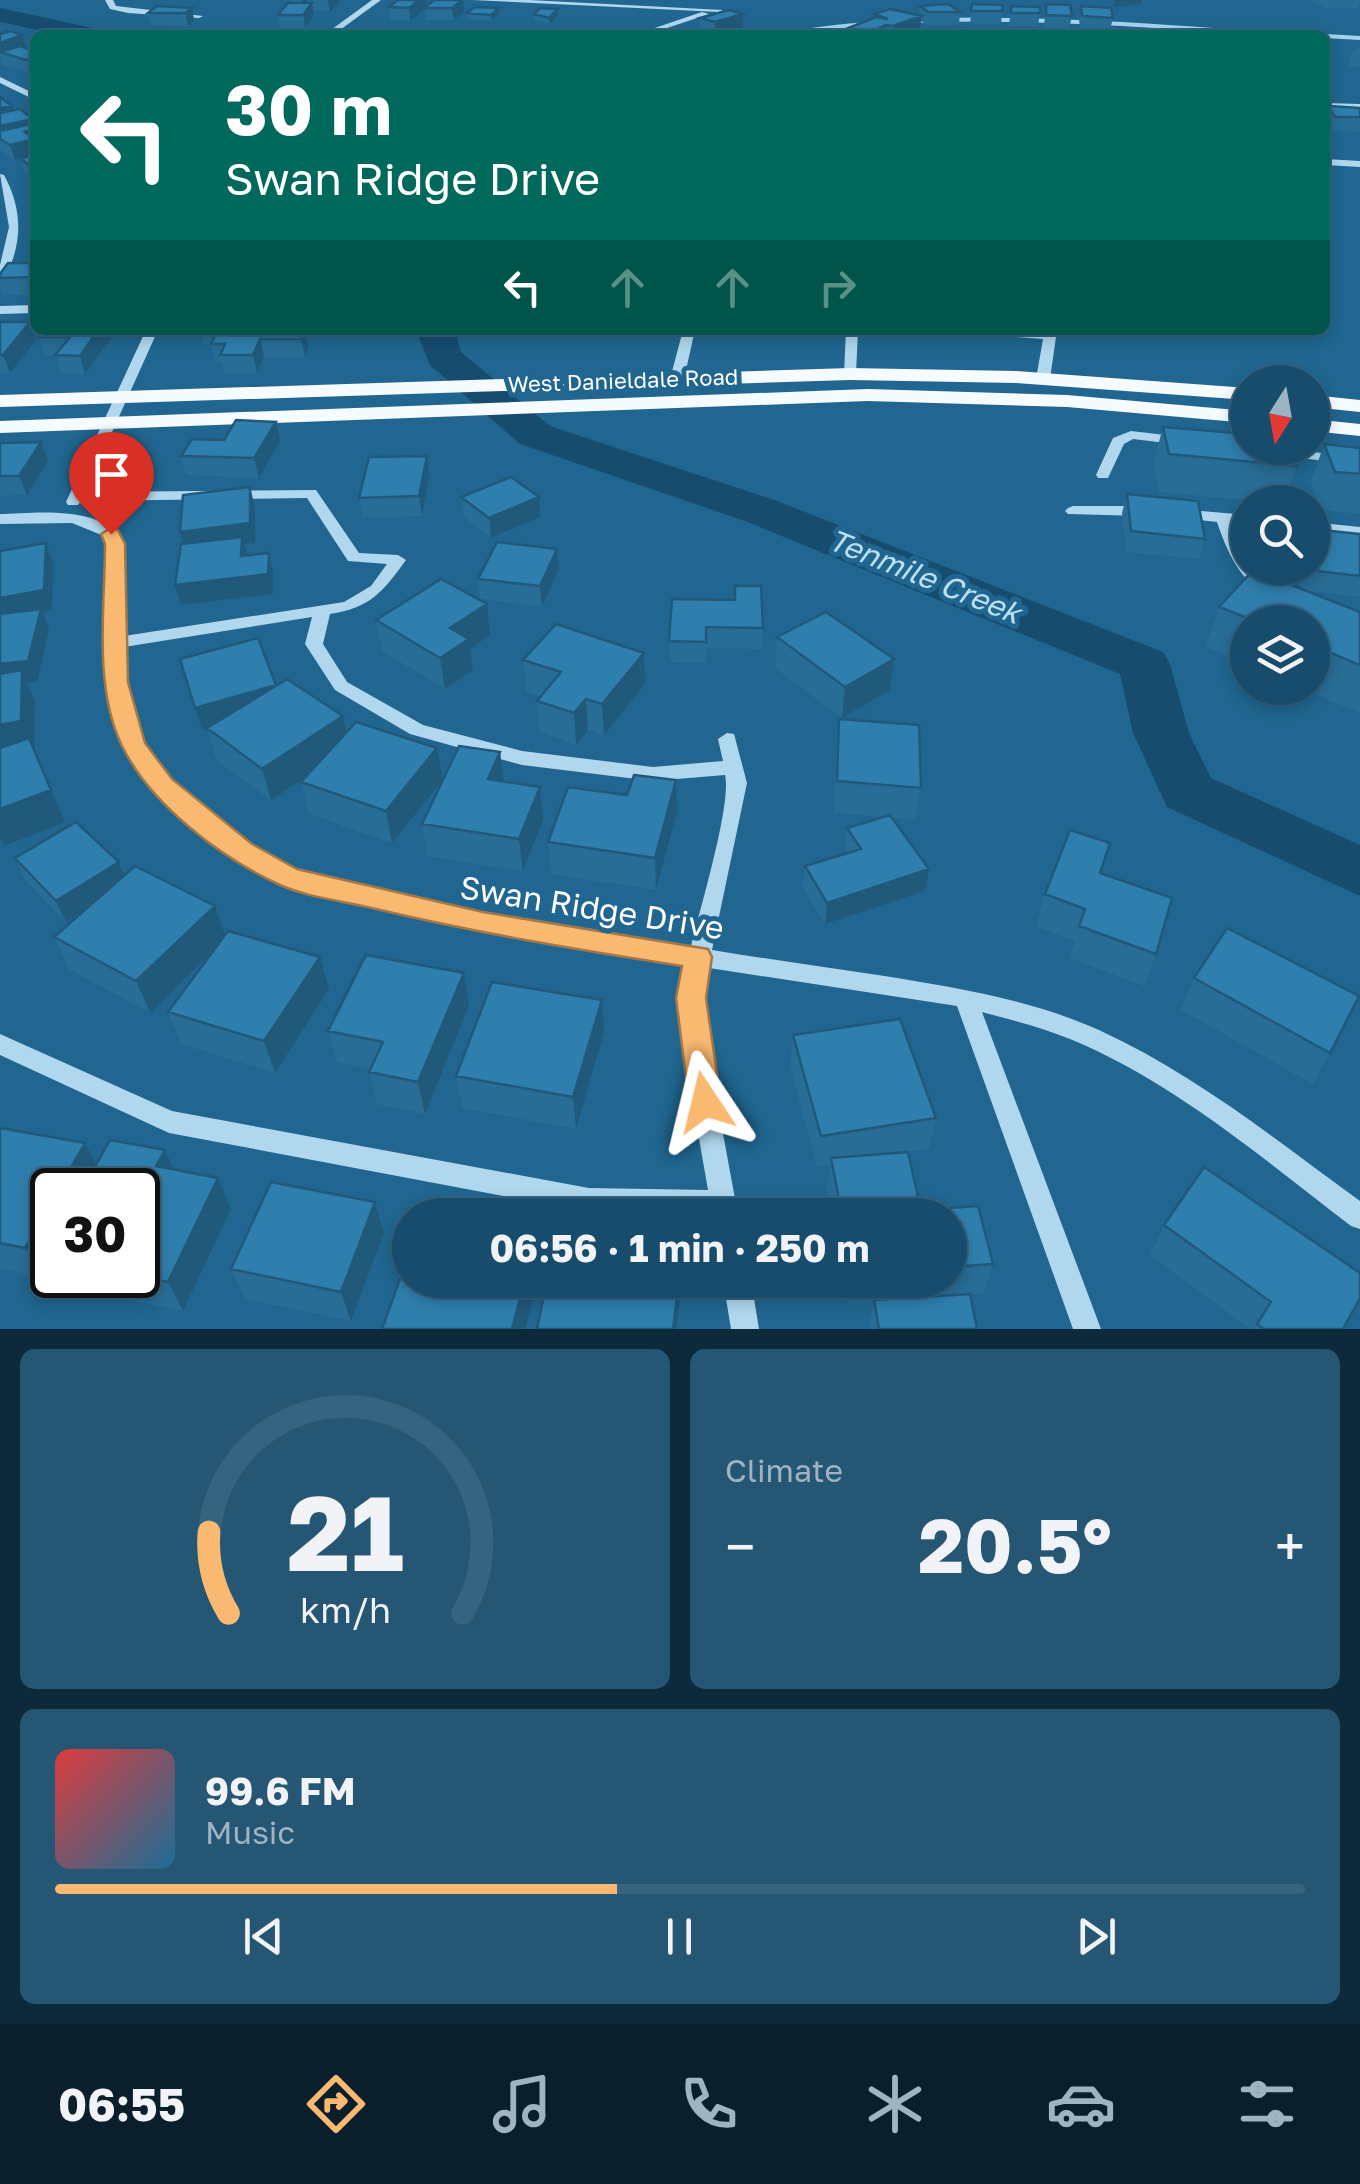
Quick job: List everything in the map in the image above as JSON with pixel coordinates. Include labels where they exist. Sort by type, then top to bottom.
[{"type":"main road","name":"West Danieldale Road","points":[[0,401],[850,374],[1043,379],[1230,393]]},
{"type":"main road","points":[[1043,379],[1046,401]]},
{"type":"main road","name":"West Danieldale Road","points":[[0,427],[868,396],[1046,401],[1230,416]]},
{"type":"main road","points":[[1330,403],[1360,406]]},
{"type":"main road","points":[[1330,427],[1360,430]]},
{"type":"street","points":[[109,0],[113,7],[128,12],[199,16]]},
{"type":"street","points":[[335,30],[377,0]]},
{"type":"street","points":[[476,0],[719,10],[654,30]]},
{"type":"street","points":[[0,80],[30,95]]},
{"type":"street","points":[[1330,106],[1360,107]]},
{"type":"street","points":[[1330,162],[1360,164]]},
{"type":"street","points":[[0,177],[14,205],[16,229],[0,277]]},
{"type":"street","points":[[0,310],[30,309]]},
{"type":"street","points":[[66,519],[150,335]]},
{"type":"street","points":[[677,379],[688,335]]},
{"type":"street","points":[[850,374],[852,335]]},
{"type":"street","points":[[1043,379],[1050,335]]},
{"type":"street","points":[[1103,475],[1118,441],[1131,435],[1207,444]]},
{"type":"street","points":[[1330,457],[1360,461]]},
{"type":"street","points":[[76,496],[310,492],[354,558],[398,560],[366,598],[322,611],[116,643]]},
{"type":"street","points":[[1073,512],[1132,510],[1230,519]]},
{"type":"street","points":[[1223,518],[1250,578],[1279,597]]},
{"type":"street","name":"Swan Ridge Drive","points":[[0,519],[66,519],[101,527],[115,544],[116,682],[134,745],[164,786],[216,833],[290,878],[483,924],[965,998],[1031,1015],[1091,1037],[1146,1066],[1206,1104],[1360,1217]]},
{"type":"street","points":[[1330,529],[1360,532]]},
{"type":"street","points":[[322,611],[314,644],[341,686],[416,730],[522,758],[654,774],[735,768]]},
{"type":"street","points":[[722,1198],[693,1036],[691,998],[733,810],[735,768],[727,739]]},
{"type":"street","points":[[965,998],[1087,1329]]},
{"type":"street","points":[[0,1044],[169,1122],[578,1198]]},
{"type":"street","points":[[739,1298],[745,1329]]},
{"type":"building","points":[[398,0],[419,0],[409,8],[389,7]]},
{"type":"building","points":[[434,0],[462,0],[452,8],[424,8]]},
{"type":"building","points":[[288,3],[312,3],[303,15],[278,15]]},
{"type":"building","points":[[948,4],[960,12],[928,12],[920,6]]},
{"type":"building","points":[[972,4],[1003,5],[1002,11],[971,11]]},
{"type":"building","points":[[1046,4],[1070,5],[1072,16],[1046,15]]},
{"type":"building","points":[[157,6],[192,8],[185,13],[148,13]]},
{"type":"building","points":[[1011,6],[1040,7],[1040,13],[1011,13]]},
{"type":"building","points":[[1081,6],[1111,8],[1113,18],[1082,16]]},
{"type":"building","points":[[475,7],[499,8],[491,15],[467,13]]},
{"type":"building","points":[[540,8],[558,9],[549,18],[534,14]]},
{"type":"building","points":[[890,9],[922,16],[875,30],[843,30],[876,17],[888,19],[874,14]]},
{"type":"building","points":[[729,10],[743,14],[715,22],[700,18]]},
{"type":"building","points":[[11,31],[22,35],[0,43],[0,34]]},
{"type":"building","points":[[20,46],[30,49],[30,58],[25,60],[0,52]]},
{"type":"building","points":[[0,97],[12,106],[0,108]]},
{"type":"building","points":[[1330,106],[1360,108],[1360,117],[1335,117]]},
{"type":"building","points":[[20,109],[30,120],[0,126],[0,113]]},
{"type":"building","points":[[30,124],[30,130],[25,132],[30,140],[10,145],[0,139],[0,131]]},
{"type":"building","points":[[8,263],[30,263],[30,277],[0,278]]},
{"type":"building","points":[[0,322],[30,322],[3,355],[0,355]]},
{"type":"building","points":[[95,335],[80,356],[55,355],[70,337],[39,337]]},
{"type":"building","points":[[216,335],[302,335],[301,339],[260,339],[253,355],[220,355],[225,344],[211,344]]},
{"type":"building","points":[[236,420],[276,422],[254,458],[181,456],[192,439],[224,440]]},
{"type":"building","points":[[1163,427],[1230,433],[1230,460],[1169,454]]},
{"type":"building","points":[[41,442],[19,476],[0,476],[0,443]]},
{"type":"building","points":[[1330,445],[1360,448],[1360,474],[1335,472]]},
{"type":"building","points":[[427,456],[419,496],[359,498],[369,457]]},
{"type":"building","points":[[511,477],[539,497],[489,518],[461,497]]},
{"type":"building","points":[[250,487],[250,523],[180,532],[183,495]]},
{"type":"building","points":[[1127,494],[1198,501],[1205,539],[1131,531]]},
{"type":"building","points":[[1330,531],[1360,534],[1360,576],[1330,572]]},
{"type":"building","points":[[242,537],[241,556],[269,553],[268,574],[175,585],[181,544]]},
{"type":"building","points":[[497,542],[557,549],[540,586],[478,579]]},
{"type":"building","points":[[46,543],[44,590],[0,598],[0,551]]},
{"type":"building","points":[[441,579],[487,604],[450,628],[469,639],[440,658],[376,620]]},
{"type":"building","points":[[1239,585],[1291,585],[1360,612],[1360,665],[1330,652],[1330,605],[1230,605],[1230,611],[1219,607]]},
{"type":"building","points":[[735,586],[761,586],[763,628],[706,627],[706,642],[669,641],[672,599],[735,600]]},
{"type":"building","points":[[41,609],[28,661],[0,664],[0,614]]},
{"type":"building","points":[[826,612],[894,659],[845,687],[777,637]]},
{"type":"building","points":[[556,624],[644,653],[602,704],[586,699],[574,713],[537,701],[561,672],[523,660]]},
{"type":"building","points":[[258,638],[276,685],[195,708],[180,659]]},
{"type":"building","points":[[22,670],[21,721],[0,725],[0,674]]},
{"type":"building","points":[[287,679],[343,716],[262,769],[207,728]]},
{"type":"building","points":[[839,719],[919,725],[921,788],[837,781]]},
{"type":"building","points":[[356,722],[437,748],[386,811],[301,782]]},
{"type":"building","points":[[29,738],[51,790],[0,809],[0,748]]},
{"type":"building","points":[[459,746],[500,752],[488,779],[540,787],[519,839],[422,824]]},
{"type":"building","points":[[634,775],[676,780],[655,858],[548,842],[568,787],[627,795]]},
{"type":"building","points":[[890,815],[929,869],[827,903],[805,866],[861,849],[847,828]]},
{"type":"building","points":[[76,822],[119,862],[56,901],[15,858]]},
{"type":"building","points":[[1070,830],[1110,843],[1100,873],[1172,898],[1156,954],[1079,926],[1085,909],[1045,894]]},
{"type":"building","points":[[135,866],[215,906],[136,981],[54,937]]},
{"type":"building","points":[[1227,928],[1359,996],[1330,1053],[1194,978]]},
{"type":"building","points":[[228,931],[320,957],[264,1041],[168,1012]]},
{"type":"building","points":[[366,955],[464,973],[418,1082],[369,1072],[383,1042],[328,1031]]},
{"type":"building","points":[[492,982],[602,1000],[573,1097],[456,1076]]},
{"type":"building","points":[[900,1019],[936,1118],[821,1136],[793,1035]]},
{"type":"building","points":[[0,1128],[85,1143],[71,1168],[30,1168],[30,1239],[25,1248],[0,1243]]},
{"type":"building","points":[[110,1140],[165,1150],[156,1166],[218,1178],[168,1282],[160,1280],[160,1168],[94,1168]]},
{"type":"building","points":[[908,1152],[918,1198],[839,1198],[831,1158]]},
{"type":"building","points":[[1204,1167],[1360,1273],[1360,1298],[1343,1329],[1264,1329],[1257,1324],[1271,1302],[1164,1225]]},
{"type":"building","points":[[271,1182],[375,1202],[341,1292],[231,1269]]},
{"type":"building","points":[[978,1206],[993,1264],[967,1266],[967,1207]]},
{"type":"building","points":[[967,1294],[977,1329],[879,1329],[874,1300],[967,1298]]},
{"type":"building","points":[[393,1298],[520,1298],[512,1329],[382,1329]]},
{"type":"building","points":[[543,1298],[677,1298],[673,1329],[537,1329]]},
{"type":"waterway","name":"Tenmile Creek","points":[[0,15],[70,30]]},
{"type":"waterway","points":[[814,30],[907,21],[971,20],[1212,30]]},
{"type":"waterway","points":[[1330,36],[1360,38]]},
{"type":"waterway","name":"Tenmile Creek","points":[[439,335],[444,357],[535,435],[761,511],[1144,664],[1161,733],[1188,792],[1360,872]]},
{"type":"route","points":[[111,534],[115,544],[116,682],[122,712],[134,745],[164,786],[203,824],[242,852],[290,878],[377,902],[483,924],[698,957],[691,998],[693,1036],[705,1102]]}]
